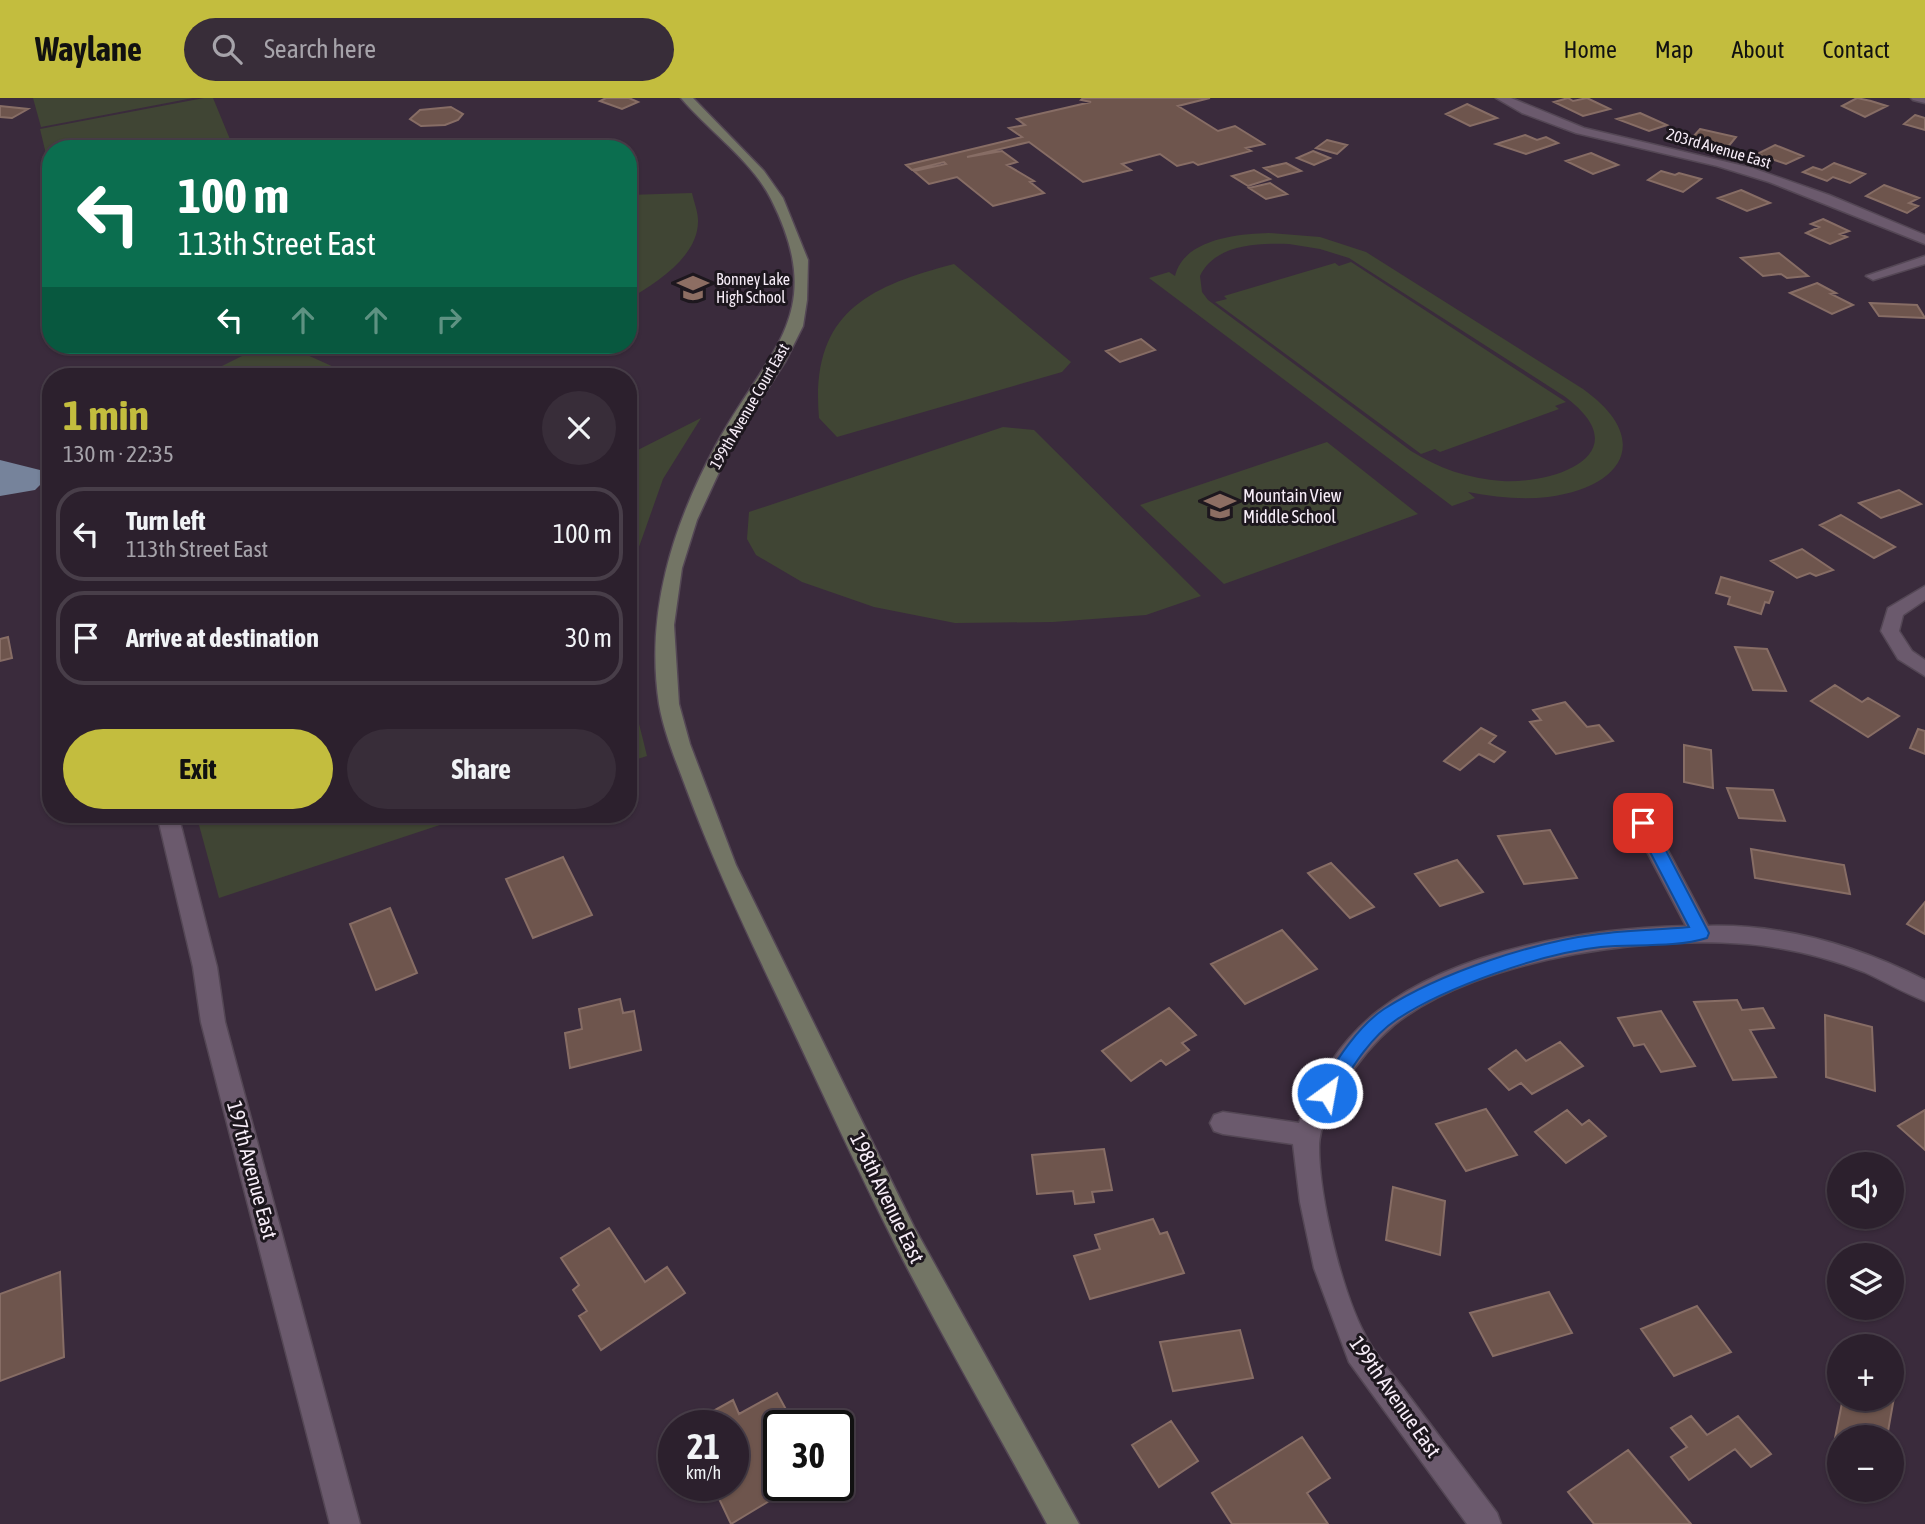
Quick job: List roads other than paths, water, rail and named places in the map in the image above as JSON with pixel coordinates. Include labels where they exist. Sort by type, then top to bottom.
[{"type":"main road","name":"199th Avenue Court East","points":[[687,98],[760,174],[777,198],[801,260],[796,326],[778,362],[724,442],[688,520],[673,568],[665,625],[669,704],[680,744],[725,865]]},
{"type":"main road","name":"198th Avenue East","points":[[725,865],[905,1236],[1064,1524]]},
{"type":"street","name":"203rd Avenue East","points":[[1502,98],[1563,125],[1721,164],[1802,189],[1925,240]]},
{"type":"street","points":[[1917,98],[1925,100]]},
{"type":"street","points":[[1873,276],[1925,260]]},
{"type":"street","points":[[1925,592],[1894,612],[1890,631],[1905,655],[1925,670]]},
{"type":"street","name":"197th Avenue East","points":[[169,823],[205,967],[214,1022],[345,1524]]},
{"type":"street","points":[[1643,823],[1701,933]]},
{"type":"street","points":[[1223,1123],[1307,1135],[1327,1093],[1350,1056],[1388,1015],[1458,979],[1511,961],[1597,941],[1701,933],[1743,935],[1817,947],[1887,971],[1925,991]]},
{"type":"street","name":"199th Avenue East","points":[[1307,1135],[1318,1238],[1345,1324],[1359,1352],[1486,1524]]},
{"type":"water","points":[[0,460],[42,470],[42,483],[35,490],[0,496]]},
{"type":"place","name":"Bonney Lake High School","points":[[693,288]]},
{"type":"place","name":"Mountain View Middle School","points":[[1220,506]]}]
